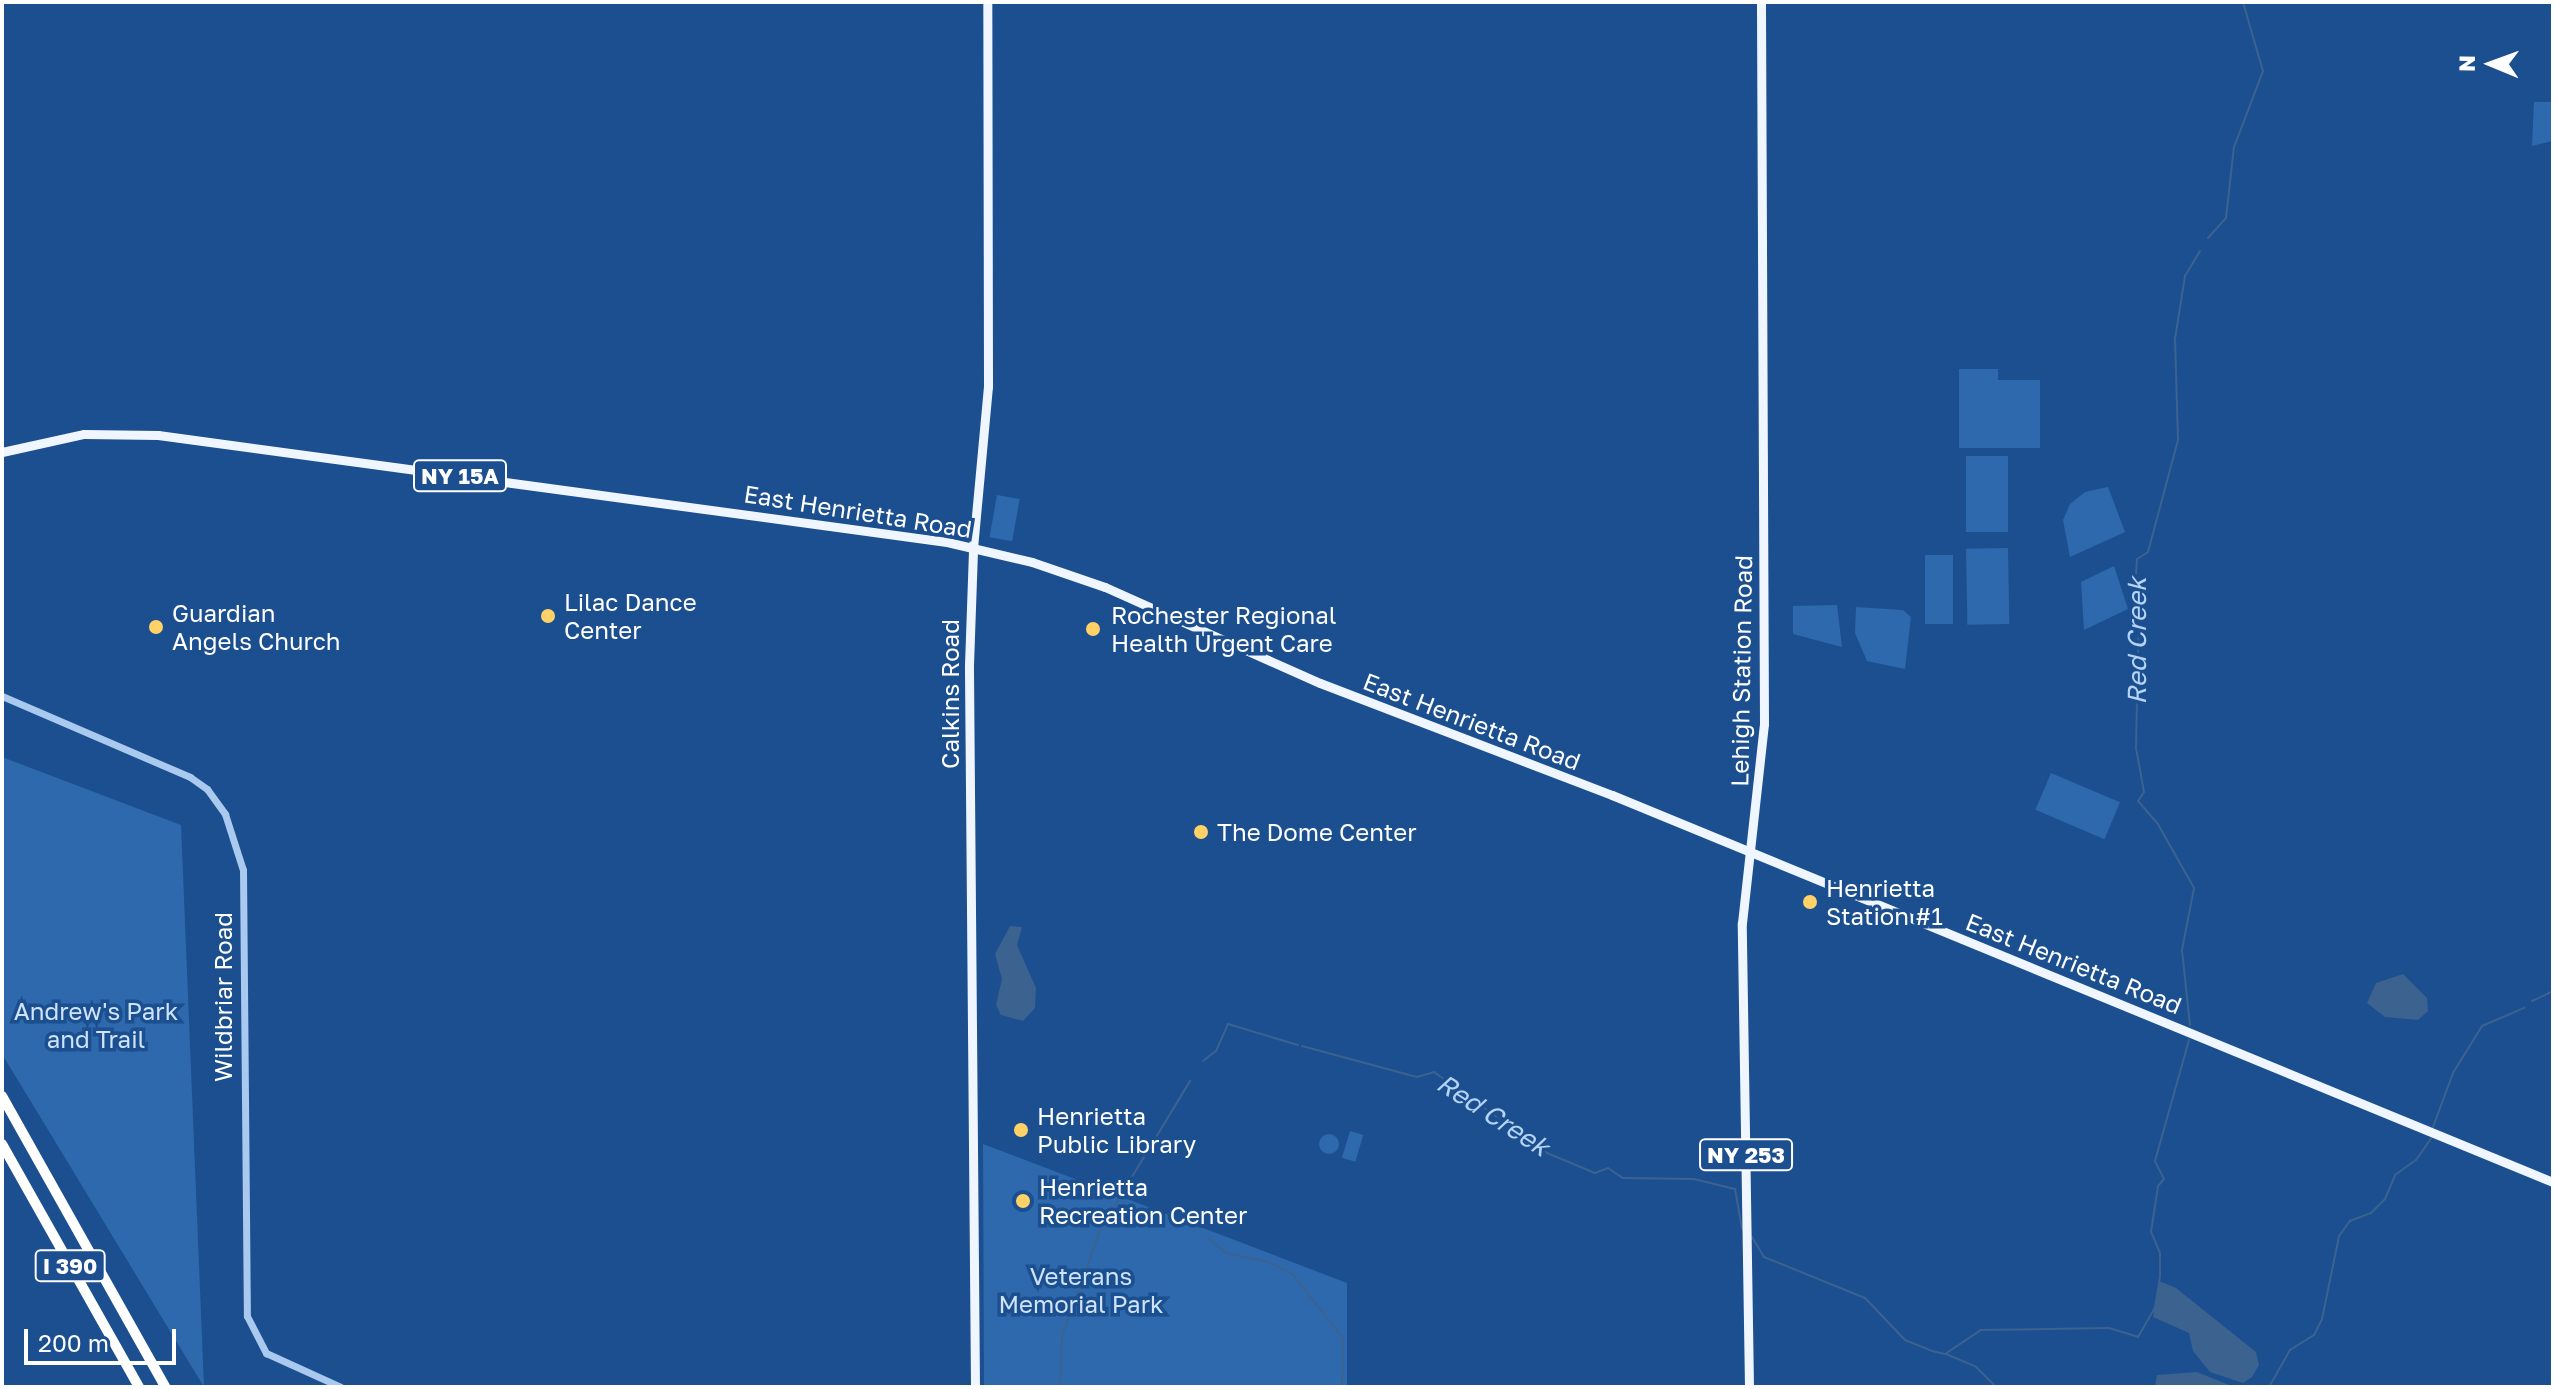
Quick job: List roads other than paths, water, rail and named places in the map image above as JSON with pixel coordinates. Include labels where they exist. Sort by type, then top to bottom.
[{"type":"highway","name":"I 390","points":[[2,1096],[165,1387]]},
{"type":"highway","name":"I 390","points":[[2,1144],[139,1387]]},
{"type":"highway","points":[[120,1306],[172,1387]]},
{"type":"main road","name":"Calkins Road","points":[[975,1387],[973,548],[988,387],[987,2]]},
{"type":"main road","name":"Lehigh Station Road","points":[[1749,1387],[1742,923],[1764,724],[1761,2]]},
{"type":"main road","name":"East Henrietta Road","points":[[2,452],[84,434],[158,435],[973,548],[1105,587],[1332,688],[1749,852],[2553,1182]]},
{"type":"street","name":"Wildbriar Road","points":[[2,696],[190,777],[207,789],[225,814],[243,859],[247,1316],[266,1353],[341,1387]]},
{"type":"waterway","name":"Red Creek","points":[[2208,238],[2226,218],[2234,147],[2263,71],[2243,2]]},
{"type":"waterway","name":"Red Creek","points":[[2190,1025],[2182,950],[2194,888],[2158,824],[2138,801],[2144,792],[2136,748],[2139,606],[2135,588],[2137,559],[2148,552],[2178,440],[2175,339],[2185,276],[2200,251]]},
{"type":"waterway","points":[[2532,1001],[2553,991]]},
{"type":"waterway","points":[[2433,1127],[2453,1073],[2482,1026],[2524,1008]]},
{"type":"waterway","name":"Red Creek","points":[[1203,1061],[1216,1051],[1228,1024],[1298,1045]]},
{"type":"waterway","name":"Red Creek","points":[[1752,1237],[1764,1257],[1865,1298],[1905,1340],[1932,1351],[1945,1354],[1981,1330],[2109,1328],[2138,1337],[2155,1308],[2160,1275],[2160,1253],[2151,1232],[2158,1186],[2164,1179],[2155,1161],[2189,1040]]},
{"type":"waterway","name":"Red Creek","points":[[1302,1046],[1417,1077],[1434,1072],[1547,1153],[1595,1173],[1608,1168],[1623,1178],[1694,1179],[1735,1189],[1742,1228]]},
{"type":"waterway","name":"Red Creek","points":[[1060,1387],[1062,1336],[1101,1228],[1190,1081]]},
{"type":"waterway","points":[[2269,1387],[2290,1350],[2314,1335],[2322,1319],[2339,1236],[2350,1221],[2371,1213],[2385,1199],[2395,1175],[2416,1160],[2432,1137]]},
{"type":"waterway","points":[[1209,1239],[1226,1253],[1269,1262],[1293,1275],[1343,1338],[1342,1387]]},
{"type":"waterway","points":[[1946,1354],[1976,1367],[1996,1387]]},
{"type":"place","name":"Lilac Dance Center","points":[[548,616]]},
{"type":"place","name":"Guardian Angels Church","points":[[156,627]]},
{"type":"place","name":"Rochester Regional Health Urgent Care","points":[[1093,629]]},
{"type":"place","name":"The Dome Center","points":[[1201,832]]},
{"type":"place","name":"Henrietta Station #1","points":[[1810,902]]},
{"type":"place","name":"Henrietta Public Library","points":[[1021,1130]]},
{"type":"place","name":"Henrietta Recreation Center","points":[[1023,1201]]},
{"type":"park label","name":"Andrew's Park and Trail","points":[[96,1025]]},
{"type":"park label","name":"Veterans Memorial Park","points":[[1081,1290]]}]
